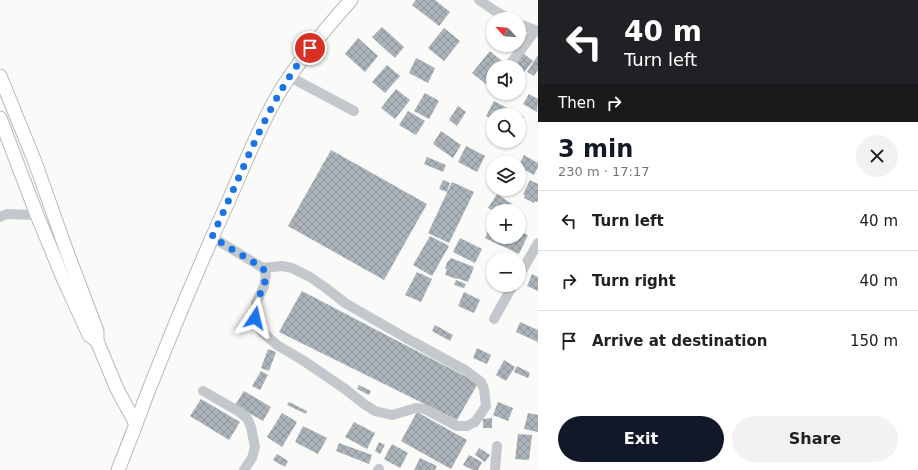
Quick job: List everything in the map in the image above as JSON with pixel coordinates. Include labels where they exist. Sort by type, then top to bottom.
[{"type":"main road","points":[[118,470],[169,340],[212,237],[260,131],[280,93],[302,58],[351,0]]},
{"type":"main road","points":[[0,76],[35,162],[97,331],[97,341],[117,389],[136,424]]},
{"type":"main road","points":[[0,118],[63,278],[89,335],[97,341]]},
{"type":"street","points":[[479,0],[497,12]]},
{"type":"street","points":[[513,60],[536,31],[526,27]]},
{"type":"street","points":[[290,77],[354,111]]},
{"type":"street","points":[[0,217],[7,214],[37,215]]},
{"type":"street","points":[[212,237],[263,268],[266,275],[264,286],[256,303],[255,318],[261,331],[277,346],[345,389],[375,411],[392,415],[416,408],[425,409],[457,426],[467,426],[474,422],[486,406],[482,382],[465,370],[344,303],[310,277],[292,268],[282,266],[263,268]]},
{"type":"street","points":[[526,264],[538,243]]},
{"type":"street","points":[[494,319],[510,292]]},
{"type":"street","points":[[203,391],[238,411],[247,418],[251,427],[255,447],[252,458],[244,470]]},
{"type":"street","points":[[495,470],[497,446]]},
{"type":"building","points":[[416,0],[435,0],[450,12],[439,26],[412,5]]},
{"type":"building","points":[[382,27],[404,47],[395,58],[372,37]]},
{"type":"building","points":[[444,28],[460,41],[444,61],[428,48]]},
{"type":"building","points":[[358,38],[378,56],[365,72],[345,54]]},
{"type":"building","points":[[489,52],[500,60],[486,60],[486,84],[472,73]]},
{"type":"building","points":[[523,53],[533,61],[526,70],[526,60],[518,60]]},
{"type":"building","points":[[538,55],[538,70],[534,76],[527,72]]},
{"type":"building","points":[[416,58],[435,68],[428,83],[409,73]]},
{"type":"building","points":[[387,65],[400,76],[385,93],[372,82]]},
{"type":"building","points":[[396,89],[410,100],[395,119],[381,108]]},
{"type":"building","points":[[425,93],[439,101],[429,119],[414,111]]},
{"type":"building","points":[[529,94],[538,99],[537,112],[523,104]]},
{"type":"building","points":[[494,101],[507,108],[490,108]]},
{"type":"building","points":[[458,106],[466,112],[457,126],[449,120]]},
{"type":"building","points":[[408,111],[425,121],[416,135],[399,125]]},
{"type":"building","points":[[441,131],[461,145],[453,158],[433,144]]},
{"type":"building","points":[[466,146],[485,156],[477,172],[458,162]]},
{"type":"building","points":[[331,150],[427,204],[384,280],[288,226]]},
{"type":"building","points":[[526,156],[538,163],[538,167],[534,175],[526,171]]},
{"type":"building","points":[[427,157],[446,165],[443,172],[424,164]]},
{"type":"building","points":[[443,180],[450,183],[447,192],[439,189]]},
{"type":"building","points":[[530,180],[538,184],[538,202],[535,201],[534,203],[524,198],[526,196],[526,188]]},
{"type":"building","points":[[452,182],[474,192],[449,243],[428,233]]},
{"type":"building","points":[[496,196],[500,196],[512,204],[491,204]]},
{"type":"building","points":[[430,236],[449,246],[432,276],[413,265]]},
{"type":"building","points":[[460,238],[482,249],[475,263],[453,252]]},
{"type":"building","points":[[498,244],[524,244],[520,252],[515,252]]},
{"type":"building","points":[[451,258],[474,267],[468,282],[445,275],[448,260],[449,261]]},
{"type":"building","points":[[417,272],[432,279],[421,302],[405,295]]},
{"type":"building","points":[[532,274],[538,277],[538,291],[527,286]]},
{"type":"building","points":[[456,280],[466,284],[464,288],[454,285]]},
{"type":"building","points":[[302,291],[478,383],[457,420],[279,332]]},
{"type":"building","points":[[464,292],[480,300],[474,313],[458,306]]},
{"type":"building","points":[[520,322],[538,330],[538,342],[516,332]]},
{"type":"building","points":[[435,325],[453,335],[450,341],[432,331]]},
{"type":"building","points":[[477,348],[491,355],[487,364],[473,358]]},
{"type":"building","points":[[268,349],[276,352],[269,371],[261,368]]},
{"type":"building","points":[[504,360],[515,367],[506,381],[496,375]]},
{"type":"building","points":[[517,366],[530,373],[528,378],[514,372]]},
{"type":"building","points":[[261,371],[268,375],[260,390],[252,386]]},
{"type":"building","points":[[359,385],[371,391],[369,395],[357,389]]},
{"type":"building","points":[[244,391],[271,407],[263,421],[235,405]]},
{"type":"building","points":[[201,399],[240,422],[229,440],[190,416]]},
{"type":"building","points":[[289,402],[307,411],[306,414],[287,405]]},
{"type":"building","points":[[498,402],[513,408],[508,421],[493,415]]},
{"type":"building","points":[[417,412],[467,440],[451,469],[401,441]]},
{"type":"building","points":[[282,413],[297,422],[282,447],[267,437]]},
{"type":"building","points":[[528,413],[538,415],[538,432],[524,429]]},
{"type":"building","points":[[492,418],[492,428],[483,428],[483,419]]},
{"type":"building","points":[[354,422],[375,433],[367,449],[345,437]]},
{"type":"building","points":[[303,426],[327,438],[318,454],[295,442]]},
{"type":"building","points":[[518,434],[532,435],[529,460],[515,459]]},
{"type":"building","points":[[379,442],[385,445],[380,454],[375,451]]},
{"type":"building","points":[[339,443],[372,455],[369,464],[336,451]]},
{"type":"building","points":[[392,444],[408,453],[400,468],[384,459]]},
{"type":"building","points":[[479,448],[490,455],[485,462],[475,455]]},
{"type":"building","points":[[277,454],[288,461],[285,467],[273,460]]},
{"type":"building","points":[[469,455],[482,462],[478,470],[473,470],[463,465]]},
{"type":"building","points":[[420,458],[437,466],[435,470],[414,470]]},
{"type":"route","points":[[255,318],[256,303],[264,286],[266,275],[263,268],[212,237],[269,113],[302,58],[310,48]]}]
